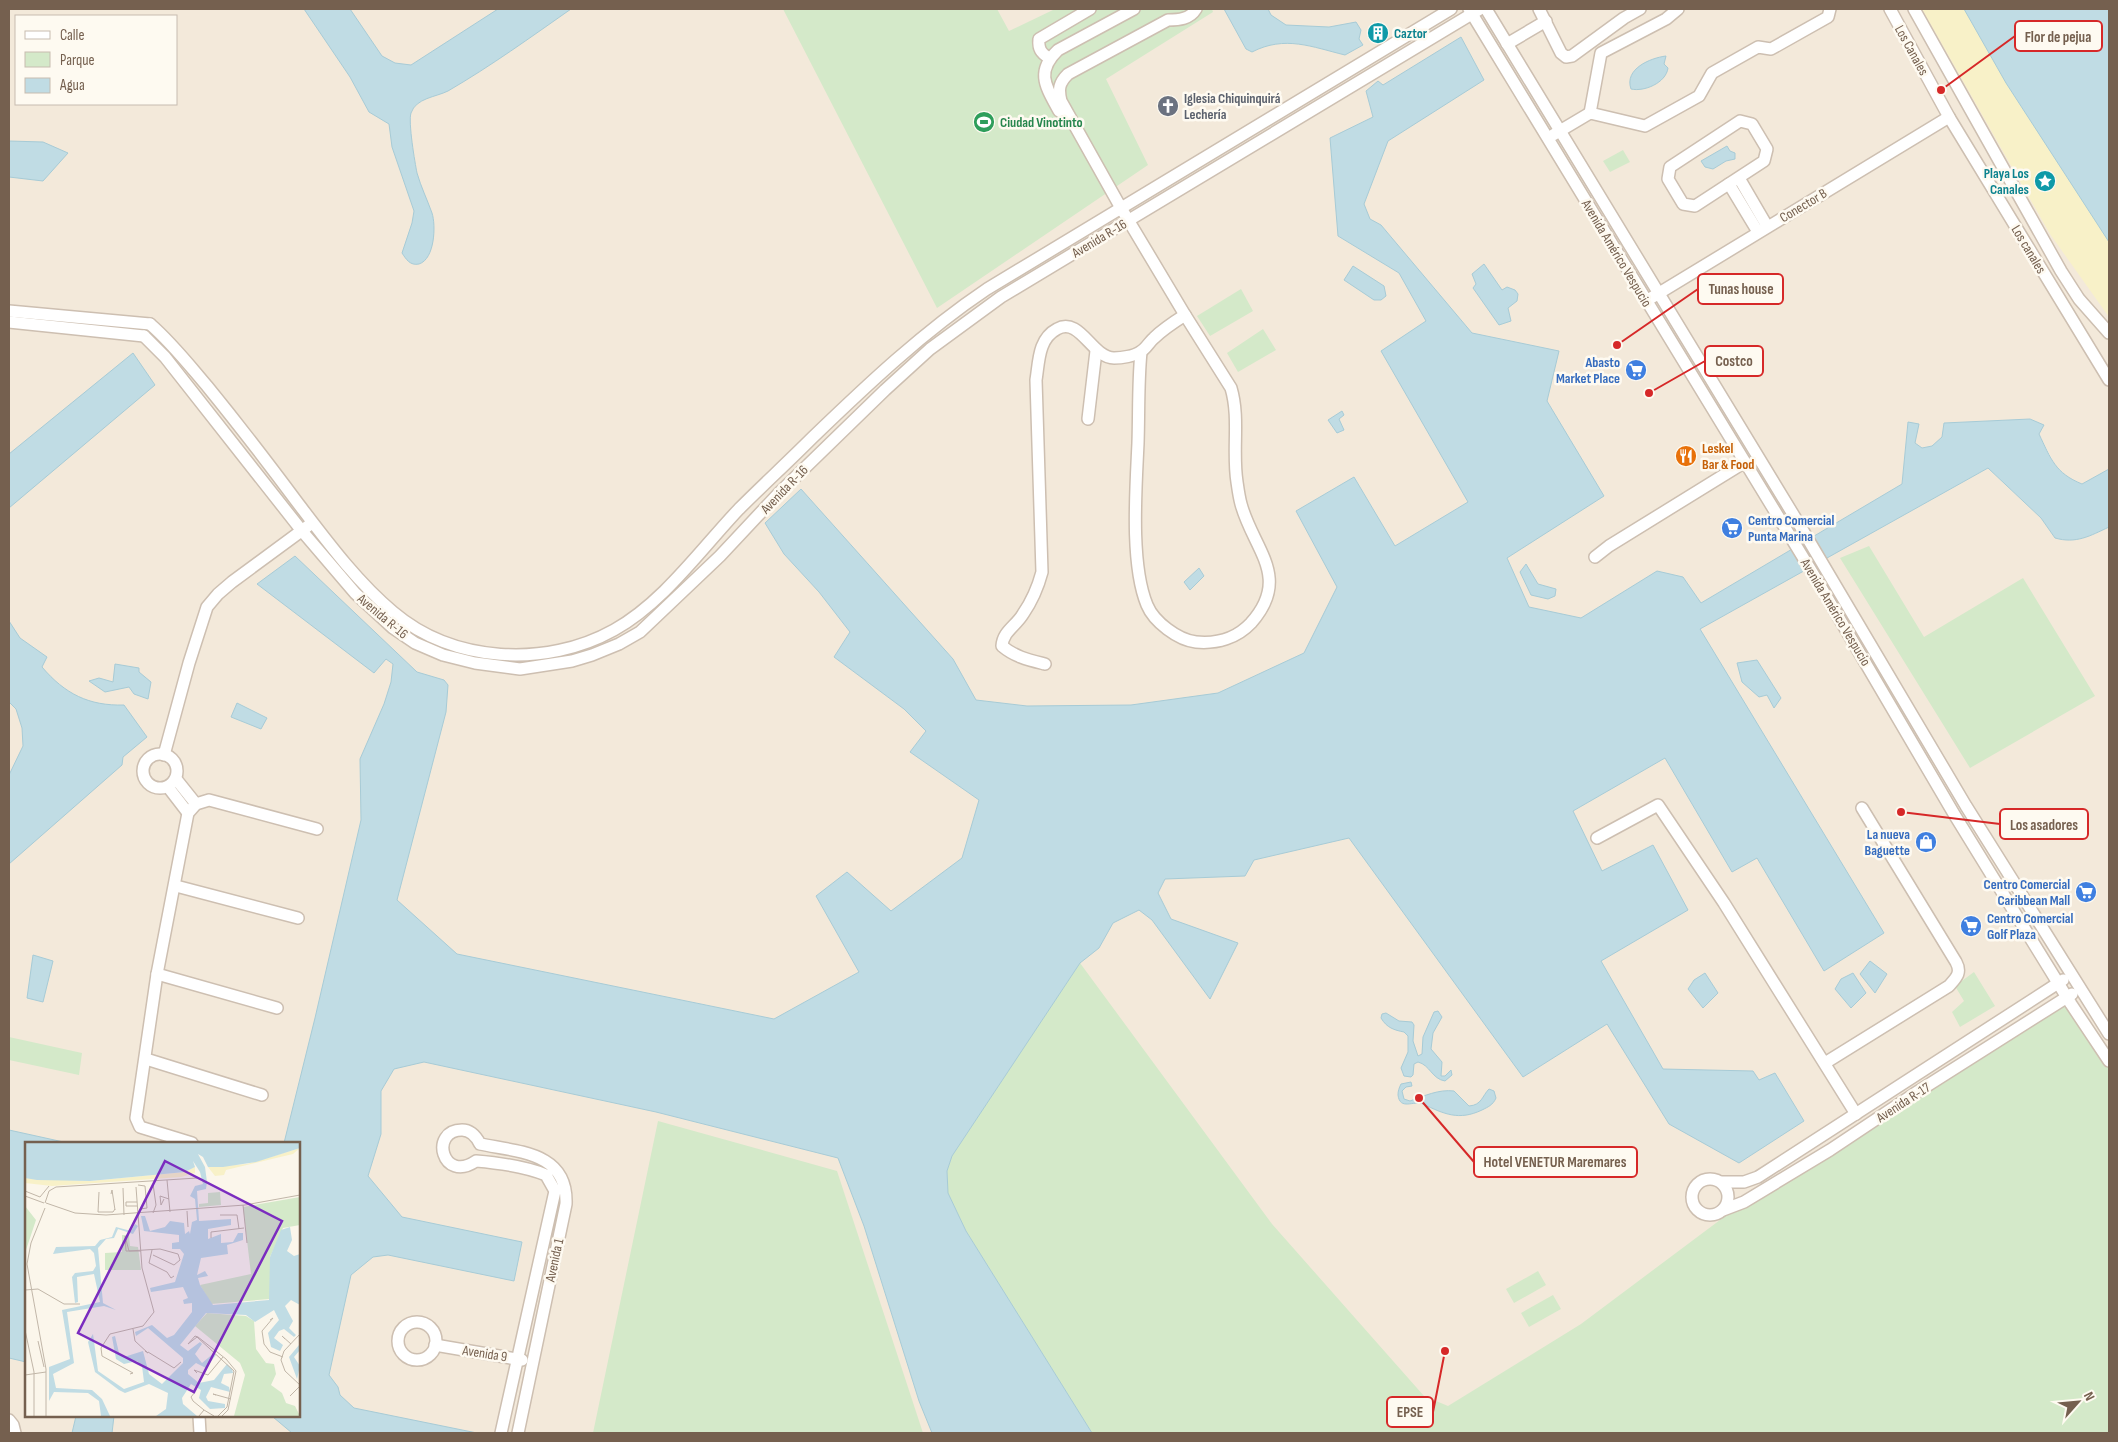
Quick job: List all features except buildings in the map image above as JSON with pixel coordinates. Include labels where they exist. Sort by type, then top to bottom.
[{"type":"street","points":[[1049,58],[1042,54],[1038,47],[1039,39],[1090,9]]},
{"type":"street","points":[[1134,9],[1058,50],[1049,58],[1045,68],[1044,79],[1048,91],[1118,210],[1128,220],[1231,388],[1235,401],[1235,461],[1241,505],[1261,548],[1268,570],[1269,590],[1266,602],[1258,615],[1243,632],[1230,639],[1198,642],[1187,640],[1173,634],[1147,607],[1137,562],[1136,489],[1141,352]]},
{"type":"street","points":[[1118,210],[1061,101],[1059,90],[1061,81],[1068,74],[1168,20],[1179,20],[1188,17],[1196,9]]},
{"type":"street","name":"Avenida R-16","points":[[150,324],[180,354],[247,434],[313,522],[361,581],[394,613],[420,632],[460,648],[512,655],[560,651],[586,643],[613,631],[637,615],[682,572],[752,496],[876,377],[919,339],[986,289],[1451,9]]},
{"type":"street","name":"Avenida Américo Vespucio","points":[[1486,9],[1802,529],[1970,813],[2109,1034]]},
{"type":"street","points":[[1539,9],[1561,53],[1566,56],[1572,56],[1624,18],[1640,9]]},
{"type":"street","points":[[1590,113],[1601,53],[1666,19],[1678,9]]},
{"type":"street","points":[[1547,138],[1590,113],[1644,126],[1700,96],[1712,73],[1758,47],[1771,49],[1828,17],[1830,9]]},
{"type":"street","name":"Los Canales","points":[[1890,9],[1949,117]]},
{"type":"street","points":[[1914,9],[2061,271],[2079,299],[2109,333]]},
{"type":"street","name":"Avenida R-16","points":[[144,336],[165,357],[302,531],[356,593],[381,617],[415,643],[443,655],[475,663],[520,669],[550,665],[592,655],[619,644],[647,626],[720,556],[840,432],[930,349],[1001,297],[1474,10]]},
{"type":"street","name":"Avenida Américo Vespucio","points":[[1474,10],[1547,138],[1815,577],[1954,814],[2058,983],[2109,1061]]},
{"type":"street","points":[[1507,44],[1546,21]]},
{"type":"street","name":"Conector B","points":[[1646,301],[1949,117]]},
{"type":"street","name":"Los canales","points":[[1949,117],[2109,380]]},
{"type":"street","points":[[1740,122],[1752,124],[1767,149],[1764,161],[1734,181],[1695,206],[1683,204],[1668,179],[1670,167],[1740,122]]},
{"type":"street","points":[[1179,172],[1186,185]]},
{"type":"street","points":[[1734,181],[1762,229]]},
{"type":"street","points":[[9,311],[150,324],[144,336],[9,322]]},
{"type":"street","points":[[1045,664],[1020,658],[1002,646],[1003,637],[1022,616],[1038,588],[1042,572],[1036,380],[1041,349],[1052,332],[1068,326],[1080,333],[1104,357],[1113,359],[1141,352],[1154,337],[1185,315]]},
{"type":"street","points":[[1088,419],[1096,351]]},
{"type":"street","points":[[1595,557],[1609,546],[1745,462]]},
{"type":"street","points":[[164,754],[188,663],[207,607],[232,582],[313,522]]},
{"type":"street","points":[[637,615],[647,626]]},
{"type":"street","points":[[164,754],[177,767],[172,783],[160,789],[151,786],[143,774],[144,766],[148,759],[164,754]]},
{"type":"street","points":[[172,783],[192,808]]},
{"type":"street","points":[[192,808],[209,800],[317,829]]},
{"type":"street","points":[[1597,838],[1658,805],[1724,902],[1856,1114]]},
{"type":"street","points":[[189,1142],[140,1127],[137,1123],[157,974],[192,808]]},
{"type":"street","points":[[1825,1063],[1949,986],[1958,976],[1959,968],[1956,962],[1862,808]]},
{"type":"street","points":[[176,886],[298,918]]},
{"type":"street","points":[[157,974],[277,1008]]},
{"type":"street","name":"Avenida R-17","points":[[2071,975],[1758,1177],[1744,1182],[1722,1182],[1712,1178],[1702,1180],[1696,1185],[1692,1197],[1696,1208],[1704,1214],[1714,1215],[1744,1202],[1846,1140],[1914,1094],[2080,989]]},
{"type":"street","points":[[146,1059],[262,1095]]},
{"type":"street","name":"Avenida 1","points":[[501,1433],[555,1191],[546,1175],[536,1171],[499,1163],[476,1161],[468,1166],[458,1167],[449,1163],[443,1154],[443,1144],[447,1135],[456,1130],[466,1130],[475,1135],[480,1144],[540,1157],[551,1164],[561,1176],[567,1189],[566,1204],[518,1433]]},
{"type":"street","points":[[476,1161],[480,1144]]},
{"type":"street","points":[[1758,1177],[1766,1189]]},
{"type":"street","points":[[1722,1182],[1726,1187],[1729,1199],[1723,1210]]},
{"type":"street","points":[[537,1273],[551,1277]]},
{"type":"street","name":"Avenida 9","points":[[435,1345],[517,1358],[534,1363]]},
{"type":"street","points":[[199,1417],[200,1433]]},
{"type":"street","points":[[9,1420],[13,1425],[15,1433]]},
{"type":"shaded area","points":[[9,9],[1964,9],[2006,83],[2109,242],[2109,469],[2082,484],[2068,478],[2055,465],[2039,434],[2044,425],[2030,419],[1944,423],[1943,437],[1932,446],[1922,448],[1915,444],[1908,422],[1902,484],[1840,549],[1988,468],[2041,518],[2055,538],[2093,535],[2109,527],[2109,1433],[9,1433]]},
{"type":"green space","name":"Ciudad Vinotinto","points":[[783,9],[997,9],[1009,31],[1055,9],[1212,9],[1213,12],[1106,79],[1148,165],[937,308]]},
{"type":"green space","points":[[1623,150],[1630,162],[1610,172],[1603,161]]},
{"type":"green space","points":[[1241,289],[1253,311],[1210,336],[1197,316]]},
{"type":"green space","points":[[1263,329],[1276,350],[1238,372],[1227,353]]},
{"type":"green space","points":[[1869,546],[1924,637],[2023,578],[2095,696],[1970,768],[1840,558]]},
{"type":"green space","points":[[1080,963],[1272,1224],[1424,1396],[1448,1406],[1581,1324],[1728,1214],[2067,997],[2109,1061],[2109,1433],[1092,1433],[966,1231],[948,1193],[947,1171],[952,1156]]},
{"type":"green space","points":[[1974,972],[1995,1006],[1960,1027],[1952,1012],[1964,1001],[1955,986]]},
{"type":"green space","points":[[9,1037],[82,1053],[79,1075],[9,1060]]},
{"type":"green space","points":[[658,1121],[837,1171],[923,1433],[593,1433]]},
{"type":"green space","points":[[1538,1271],[1546,1285],[1514,1303],[1506,1289]]},
{"type":"green space","points":[[1553,1295],[1561,1309],[1529,1327],[1521,1313]]},
{"type":"sand","name":"Playa Los Canales","points":[[1922,9],[1964,9],[2006,83],[2109,242],[2109,317],[2050,234]]},
{"type":"water","points":[[304,9],[350,9],[382,56],[395,63],[411,65],[498,9],[571,9],[480,72],[448,91],[417,104],[411,113],[410,125],[417,173],[432,213],[434,225],[431,249],[424,261],[419,264],[411,263],[402,253],[414,211],[392,147],[389,124],[369,112],[350,77]]},
{"type":"water","points":[[1224,9],[1268,9],[1271,15],[1286,25],[1329,27],[1356,22],[1361,30],[1359,39],[1363,45],[1345,55],[1310,46],[1287,43],[1264,47],[1252,52],[1246,49]]},
{"type":"water","points":[[1964,9],[2109,9],[2109,242],[2006,83]]},
{"type":"water","points":[[1461,37],[1484,80],[1388,141],[1364,204],[1370,219],[1381,225],[1472,333],[1559,351],[1547,401],[1604,496],[1507,558],[1529,607],[1581,618],[1657,571],[1683,577],[1701,603],[1902,484],[1908,422],[1919,424],[1915,443],[1922,448],[1932,446],[1942,437],[1944,423],[2030,419],[2044,425],[2039,434],[2047,451],[2060,470],[2073,480],[2082,484],[2109,469],[2109,527],[2089,536],[2076,540],[2055,538],[2041,518],[1988,468],[1700,629],[1884,933],[1824,971],[1757,858],[1732,872],[1665,758],[1573,811],[1602,871],[1653,845],[1688,910],[1601,961],[1663,1069],[1753,1071],[1759,1080],[1775,1073],[1804,1121],[1739,1163],[1669,1124],[1607,1024],[1523,1077],[1349,838],[1254,860],[1245,876],[1165,879],[1158,893],[1171,919],[1238,943],[1210,999],[1152,920],[1139,910],[1113,923],[1099,948],[1080,963],[952,1156],[947,1171],[948,1193],[966,1231],[1092,1433],[932,1433],[919,1401],[864,1226],[838,1158],[656,1112],[424,1062],[394,1069],[381,1091],[381,1134],[368,1176],[402,1217],[522,1242],[514,1281],[388,1255],[373,1257],[351,1275],[329,1375],[338,1387],[340,1395],[354,1408],[477,1433],[292,1433],[273,1417],[300,1417],[300,1142],[284,1142],[361,820],[360,759],[384,704],[391,682],[393,664],[386,659],[374,673],[257,584],[295,556],[417,672],[444,680],[448,685],[446,712],[397,900],[457,954],[774,1019],[859,972],[816,896],[847,872],[891,911],[962,858],[979,800],[910,752],[926,731],[904,709],[834,657],[850,632],[819,592],[784,554],[765,523],[801,489],[953,659],[976,700],[1027,706],[1131,705],[1218,693],[1304,653],[1337,587],[1296,511],[1354,477],[1395,546],[1468,502],[1381,351],[1426,321],[1399,273],[1338,236],[1330,138],[1373,117],[1366,91],[1378,81],[1383,85]]},
{"type":"water","points":[[1666,56],[1664,64],[1668,68],[1659,82],[1648,88],[1631,89],[1631,76],[1635,70],[1646,62]]},
{"type":"water","points":[[9,141],[43,142],[68,153],[43,181],[9,177]]},
{"type":"water","points":[[1727,146],[1730,151],[1735,153],[1735,159],[1726,161],[1713,169],[1705,167],[1701,161]]},
{"type":"water","points":[[1484,264],[1502,290],[1507,287],[1515,290],[1518,294],[1517,301],[1508,308],[1511,321],[1499,325],[1473,288],[1476,284],[1472,274]]},
{"type":"water","points":[[1353,266],[1384,286],[1386,296],[1381,300],[1374,300],[1344,280]]},
{"type":"water","points":[[133,353],[155,385],[9,508],[9,454]]},
{"type":"water","points":[[1342,411],[1344,415],[1339,419],[1344,430],[1337,433],[1328,420]]},
{"type":"water","points":[[1526,564],[1538,584],[1556,589],[1555,596],[1548,599],[1531,595],[1520,572]]},
{"type":"water","points":[[1199,568],[1204,576],[1190,590],[1184,582]]},
{"type":"water","points":[[9,621],[20,638],[47,657],[42,667],[60,684],[89,701],[124,705],[147,737],[123,757],[122,765],[9,864],[9,775],[23,746],[22,728],[16,709],[9,702]]},
{"type":"water","points":[[1757,660],[1781,698],[1774,708],[1767,695],[1759,697],[1742,682],[1737,663]]},
{"type":"water","points":[[115,664],[139,668],[139,672],[151,682],[148,699],[134,694],[129,687],[105,692],[89,681],[99,678],[113,682]]},
{"type":"water","points":[[237,703],[267,718],[261,729],[231,717]]},
{"type":"water","points":[[33,955],[53,961],[43,1002],[27,998]]},
{"type":"water","points":[[1870,961],[1887,974],[1875,993],[1860,974]]},
{"type":"water","points":[[1705,973],[1718,993],[1703,1008],[1688,989],[1694,980]]},
{"type":"water","points":[[1853,973],[1866,993],[1851,1008],[1835,989],[1841,979]]},
{"type":"water","points":[[1438,1011],[1442,1017],[1433,1033],[1431,1049],[1442,1062],[1441,1076],[1445,1076],[1451,1070],[1452,1075],[1445,1081],[1441,1080],[1418,1062],[1414,1064],[1411,1077],[1404,1076],[1401,1068],[1408,1052],[1408,1036],[1404,1032],[1388,1026],[1381,1018],[1382,1014],[1386,1013],[1399,1021],[1412,1022],[1414,1025],[1413,1041],[1418,1056],[1422,1054],[1423,1037],[1434,1012]]},
{"type":"water","points":[[1411,1082],[1412,1086],[1406,1087],[1402,1091],[1404,1099],[1410,1101],[1437,1092],[1454,1091],[1469,1106],[1477,1104],[1489,1089],[1494,1091],[1496,1098],[1490,1106],[1482,1110],[1466,1115],[1452,1115],[1419,1103],[1401,1103],[1398,1095],[1400,1085]]},
{"type":"water","points":[[9,1130],[63,1142],[25,1142],[25,1362],[9,1358]]},
{"type":"water","points":[[76,1417],[114,1417],[112,1433],[72,1433]]},
{"type":"place","name":"Caztor","points":[[1378,33]]},
{"type":"place","name":"Flor de pejua","points":[[1941,90]]},
{"type":"place","name":"Iglesia Chiquinquirá Lechería","points":[[1168,106]]},
{"type":"place","name":"Ciudad Vinotinto","points":[[984,122]]},
{"type":"place","name":"Playa Los Canales","points":[[2045,181]]},
{"type":"place","name":"Tunas house","points":[[1617,345]]},
{"type":"place","name":"Abasto Market Place","points":[[1636,370]]},
{"type":"place","name":"Costco","points":[[1649,393]]},
{"type":"place","name":"Leskel Bar & Food","points":[[1686,456]]},
{"type":"place","name":"Centro Comercial Punta Marina","points":[[1732,528]]},
{"type":"place","name":"Los asadores","points":[[1901,812]]},
{"type":"place","name":"La nueva Baguette","points":[[1926,842]]},
{"type":"place","name":"Centro Comercial Caribbean Mall","points":[[2086,892]]},
{"type":"place","name":"Centro Comercial Golf Plaza","points":[[1971,926]]},
{"type":"place","name":"Hotel VENETUR Maremares","points":[[1419,1098]]},
{"type":"place","name":"EPSE","points":[[1445,1351]]}]
